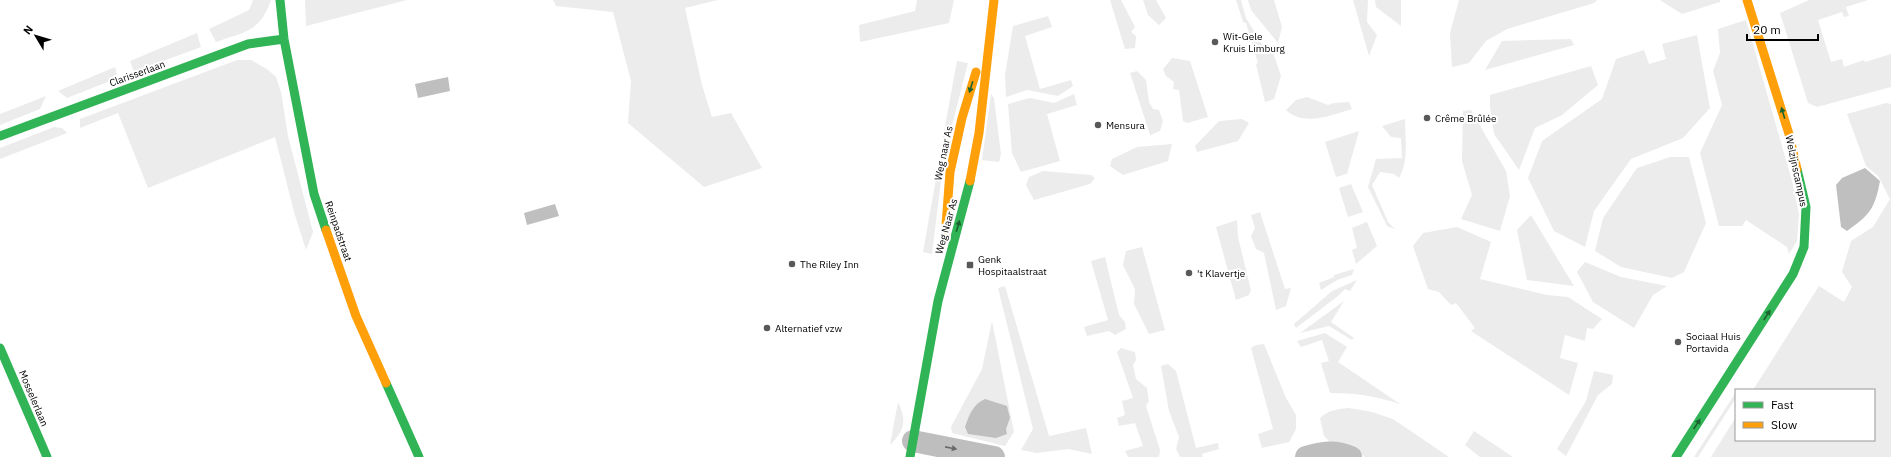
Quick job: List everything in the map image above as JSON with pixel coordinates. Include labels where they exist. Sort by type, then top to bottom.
[{"type":"street","name":"Reinpadstraat","points":[[280,0],[284,39],[314,194],[356,316],[418,457]]},
{"type":"street","name":"Weg Naar As","points":[[911,449],[929,342],[943,277],[971,177],[981,122],[987,37],[994,0]]},
{"type":"street","name":"Welzijnscampus","points":[[1676,457],[1793,274],[1804,247],[1806,207],[1791,141],[1747,0]]},
{"type":"street","name":"Weg naar As","points":[[943,277],[950,172],[962,118],[987,37]]},
{"type":"street","name":"Clarisserlaan","points":[[0,136],[248,44],[284,39]]},
{"type":"street","name":"Mosselerlaan","points":[[0,348],[47,457]]},
{"type":"street","points":[[911,449],[994,457]]},
{"type":"street","points":[[1306,457],[1329,452],[1342,453],[1352,457]]},
{"type":"shaded area","points":[[253,0],[271,0],[262,19],[256,25],[243,33],[216,42],[209,29],[249,10]]},
{"type":"shaded area","points":[[305,0],[407,0],[306,26]]},
{"type":"shaded area","points":[[553,0],[718,0],[685,8],[702,85],[712,117],[731,113],[762,168],[704,187],[628,123],[631,81],[613,12],[556,6]]},
{"type":"shaded area","points":[[917,0],[954,0],[949,23],[860,42],[859,25],[915,11]]},
{"type":"shaded area","points":[[1110,0],[1121,0],[1135,27],[1131,32],[1136,36],[1135,48],[1125,49]]},
{"type":"shaded area","points":[[1143,0],[1156,0],[1166,18],[1159,25],[1148,15]]},
{"type":"shaded area","points":[[1236,0],[1241,0],[1246,18],[1262,44],[1274,55],[1281,76],[1274,99],[1265,102],[1256,64],[1258,63],[1246,23],[1243,22]]},
{"type":"shaded area","points":[[1248,0],[1274,0],[1282,27],[1278,43],[1251,10]]},
{"type":"shaded area","points":[[1353,0],[1368,0],[1367,22],[1377,35],[1369,56]]},
{"type":"shaded area","points":[[1375,0],[1401,0],[1401,26],[1376,7]]},
{"type":"shaded area","points":[[1459,0],[1597,0],[1594,3],[1507,29],[1486,41],[1469,63],[1452,67],[1450,33]]},
{"type":"shaded area","points":[[1660,0],[1720,0],[1720,2],[1682,14]]},
{"type":"shaded area","points":[[1809,0],[1868,0],[1846,7],[1849,16],[1844,17],[1842,12],[1818,20],[1831,62],[1842,59],[1844,67],[1864,60],[1865,62],[1891,54],[1891,87],[1817,107],[1808,103],[1780,13]]},
{"type":"shaded area","points":[[1048,16],[1052,27],[1025,36],[1040,89],[1071,80],[1073,86],[1058,96],[1027,90],[1006,97],[1005,75],[1013,26]]},
{"type":"shaded area","points":[[1746,20],[1792,181],[1799,214],[1797,241],[1789,254],[1787,247],[1746,220],[1742,226],[1719,226],[1700,153],[1722,105],[1713,71],[1720,53],[1718,29]]},
{"type":"shaded area","points":[[197,33],[201,47],[134,72],[130,61]]},
{"type":"shaded area","points":[[1697,35],[1710,108],[1683,138],[1631,159],[1594,211],[1585,247],[1554,231],[1528,178],[1542,141],[1602,99],[1616,59],[1644,50],[1649,64],[1666,59],[1662,44]]},
{"type":"shaded area","points":[[1571,39],[1574,45],[1485,70],[1502,41]]},
{"type":"shaded area","points":[[1172,58],[1190,61],[1208,117],[1187,123],[1183,121],[1179,90],[1173,89],[1174,82],[1166,76],[1163,69]]},
{"type":"shaded area","points":[[237,60],[251,60],[267,69],[276,77],[281,92],[288,136],[313,232],[306,250],[294,212],[275,137],[148,188],[118,113],[80,128],[80,119]]},
{"type":"shaded area","points":[[957,61],[968,63],[948,141],[943,137]]},
{"type":"shaded area","points":[[1591,66],[1598,85],[1562,115],[1535,128],[1519,170],[1494,134],[1490,107],[1490,95]]},
{"type":"shaded area","points":[[115,67],[118,78],[67,98],[58,91]]},
{"type":"shaded area","points":[[1137,71],[1146,80],[1149,102],[1153,109],[1159,110],[1163,121],[1160,131],[1150,135],[1130,73]]},
{"type":"shaded area","points":[[448,77],[450,91],[418,98],[415,84]]},
{"type":"shaded area","points":[[991,94],[994,98],[1001,154],[999,162],[982,160]]},
{"type":"shaded area","points":[[1074,94],[1077,105],[1047,114],[1060,161],[1021,172],[1012,153],[1008,104],[1030,98],[1054,103]]},
{"type":"shaded area","points":[[46,96],[40,109],[0,125],[0,114]]},
{"type":"shaded area","points":[[1307,97],[1328,105],[1349,102],[1352,109],[1309,119],[1293,115],[1286,110],[1296,100]]},
{"type":"shaded area","points":[[1886,103],[1891,104],[1891,457],[1711,457],[1735,419],[1735,441],[1875,441],[1875,389],[1754,389],[1819,286],[1844,302],[1852,287],[1842,272],[1851,241],[1873,227],[1890,199],[1878,176],[1866,166],[1847,114]]},
{"type":"shaded area","points":[[1471,110],[1506,171],[1510,196],[1500,231],[1461,219],[1472,195],[1462,161],[1463,111]]},
{"type":"shaded area","points":[[1242,119],[1249,123],[1238,141],[1197,152],[1195,146],[1219,121]]},
{"type":"shaded area","points":[[1405,119],[1405,157],[1399,178],[1394,174],[1380,172],[1372,185],[1388,222],[1395,229],[1387,226],[1368,187],[1376,159],[1402,158],[1401,138],[1391,137],[1382,126]]},
{"type":"shaded area","points":[[54,127],[62,128],[67,133],[0,159],[0,148]]},
{"type":"shaded area","points":[[1359,131],[1347,174],[1336,177],[1325,142]]},
{"type":"shaded area","points":[[1172,144],[1168,161],[1123,175],[1110,166],[1112,159],[1137,147]]},
{"type":"shaded area","points":[[1670,157],[1689,157],[1706,223],[1684,272],[1672,278],[1621,267],[1595,251],[1603,218],[1637,168]]},
{"type":"shaded area","points":[[1865,168],[1880,181],[1876,198],[1866,215],[1847,231],[1841,227],[1836,185],[1842,178]]},
{"type":"shaded area","points":[[1043,171],[1091,175],[1095,178],[1090,184],[1034,200],[1026,185],[1029,177]]},
{"type":"shaded area","points":[[936,179],[941,181],[932,254],[923,252]]},
{"type":"shaded area","points":[[1351,184],[1363,212],[1348,217],[1339,188]]},
{"type":"shaded area","points":[[555,204],[559,216],[527,225],[524,213]]},
{"type":"shaded area","points":[[1260,212],[1285,289],[1291,288],[1286,306],[1276,310],[1264,253],[1256,249],[1251,236],[1255,228],[1251,215]]},
{"type":"shaded area","points":[[1531,215],[1574,286],[1527,280],[1517,230]]},
{"type":"shaded area","points":[[1237,220],[1238,237],[1251,290],[1249,295],[1236,300],[1216,227]]},
{"type":"shaded area","points":[[1367,222],[1377,246],[1356,264],[1352,250],[1357,248],[1352,228]]},
{"type":"shaded area","points":[[1457,227],[1491,242],[1480,279],[1547,295],[1568,297],[1602,319],[1593,329],[1587,328],[1585,341],[1565,335],[1560,358],[1578,363],[1569,395],[1471,331],[1475,328],[1456,303],[1451,305],[1439,292],[1428,289],[1413,246],[1423,233]]},
{"type":"shaded area","points":[[1142,247],[1165,330],[1149,334],[1134,304],[1135,289],[1123,265],[1126,251]]},
{"type":"shaded area","points":[[1105,257],[1119,315],[1125,322],[1126,329],[1115,335],[1109,331],[1087,336],[1084,327],[1108,320],[1091,261]]},
{"type":"shaded area","points":[[1585,262],[1621,277],[1667,286],[1653,295],[1634,328],[1593,302],[1577,272]]},
{"type":"shaded area","points":[[1354,269],[1352,275],[1337,280],[1321,290],[1319,283],[1334,277],[1334,275]]},
{"type":"shaded area","points":[[1357,280],[1350,291],[1345,289],[1296,328],[1294,324],[1332,291]]},
{"type":"shaded area","points":[[1005,286],[1049,436],[1086,428],[1092,454],[1068,449],[1037,453],[1021,450],[1033,429],[998,288]]},
{"type":"shaded area","points":[[1344,301],[1331,322],[1354,338],[1352,340],[1329,326],[1300,333]]},
{"type":"shaded area","points":[[992,321],[1014,432],[1005,446],[952,433],[951,427],[982,369]]},
{"type":"shaded area","points":[[1325,333],[1347,347],[1338,362],[1400,404],[1365,396],[1330,393],[1321,363],[1329,361],[1322,340],[1301,347],[1297,341]]},
{"type":"shaded area","points":[[1264,344],[1286,398],[1296,415],[1296,429],[1289,442],[1262,448],[1258,434],[1273,429],[1251,348],[1256,345]]},
{"type":"shaded area","points":[[1121,348],[1135,352],[1136,360],[1133,365],[1136,379],[1147,388],[1149,401],[1146,406],[1160,450],[1159,457],[1128,457],[1125,451],[1143,446],[1135,423],[1119,426],[1117,418],[1125,415],[1122,401],[1133,398],[1117,352]]},
{"type":"shaded area","points":[[1168,364],[1176,371],[1196,448],[1218,443],[1219,449],[1202,454],[1203,457],[1180,457],[1176,449],[1179,437],[1169,411],[1161,366]]},
{"type":"shaded area","points":[[1594,371],[1613,375],[1612,384],[1598,395],[1566,456],[1557,449],[1586,401]]},
{"type":"shaded area","points":[[1735,394],[1735,400],[1698,457],[1694,457]]},
{"type":"shaded area","points":[[985,399],[1007,406],[1010,418],[1006,429],[1007,434],[996,438],[968,434],[965,427],[970,414],[977,404]]},
{"type":"shaded area","points":[[898,402],[903,415],[903,425],[899,435],[890,445]]},
{"type":"shaded area","points":[[1349,408],[1372,412],[1393,419],[1449,457],[1365,457],[1349,447],[1331,443],[1324,436],[1320,418],[1323,415],[1337,409]]},
{"type":"shaded area","points":[[1474,431],[1513,457],[1480,457],[1465,445]]},
{"type":"traffic: fast","points":[[280,0],[284,39],[314,194],[326,230]]},
{"type":"traffic: fast","points":[[0,136],[248,44],[284,39]]},
{"type":"traffic: fast","points":[[1676,457],[1793,274],[1804,247],[1806,207],[1797,169]]},
{"type":"traffic: fast","points":[[910,457],[938,301],[970,181]]},
{"type":"traffic: fast","points":[[0,348],[47,457]]},
{"type":"traffic: fast","points":[[386,383],[419,457]]},
{"type":"traffic: slow","points":[[970,181],[979,133],[994,0]]},
{"type":"traffic: slow","points":[[1747,0],[1789,134],[1797,169]]},
{"type":"traffic: slow","points":[[945,238],[950,172],[962,118],[976,72]]},
{"type":"traffic: slow","points":[[326,230],[356,316],[386,383]]},
{"type":"place","name":"Wit-Gele Kruis Limburg","points":[[1215,42]]},
{"type":"place","name":"Crême Brûlée","points":[[1427,118]]},
{"type":"place","name":"Mensura","points":[[1098,125]]},
{"type":"place","name":"The Riley Inn","points":[[792,264]]},
{"type":"place","name":"Genk Hospitaalstraat","points":[[970,265]]},
{"type":"place","name":"'t Klavertje","points":[[1189,273]]},
{"type":"place","name":"Alternatief vzw","points":[[767,328]]},
{"type":"place","name":"Sociaal Huis Portavida","points":[[1678,342]]}]
